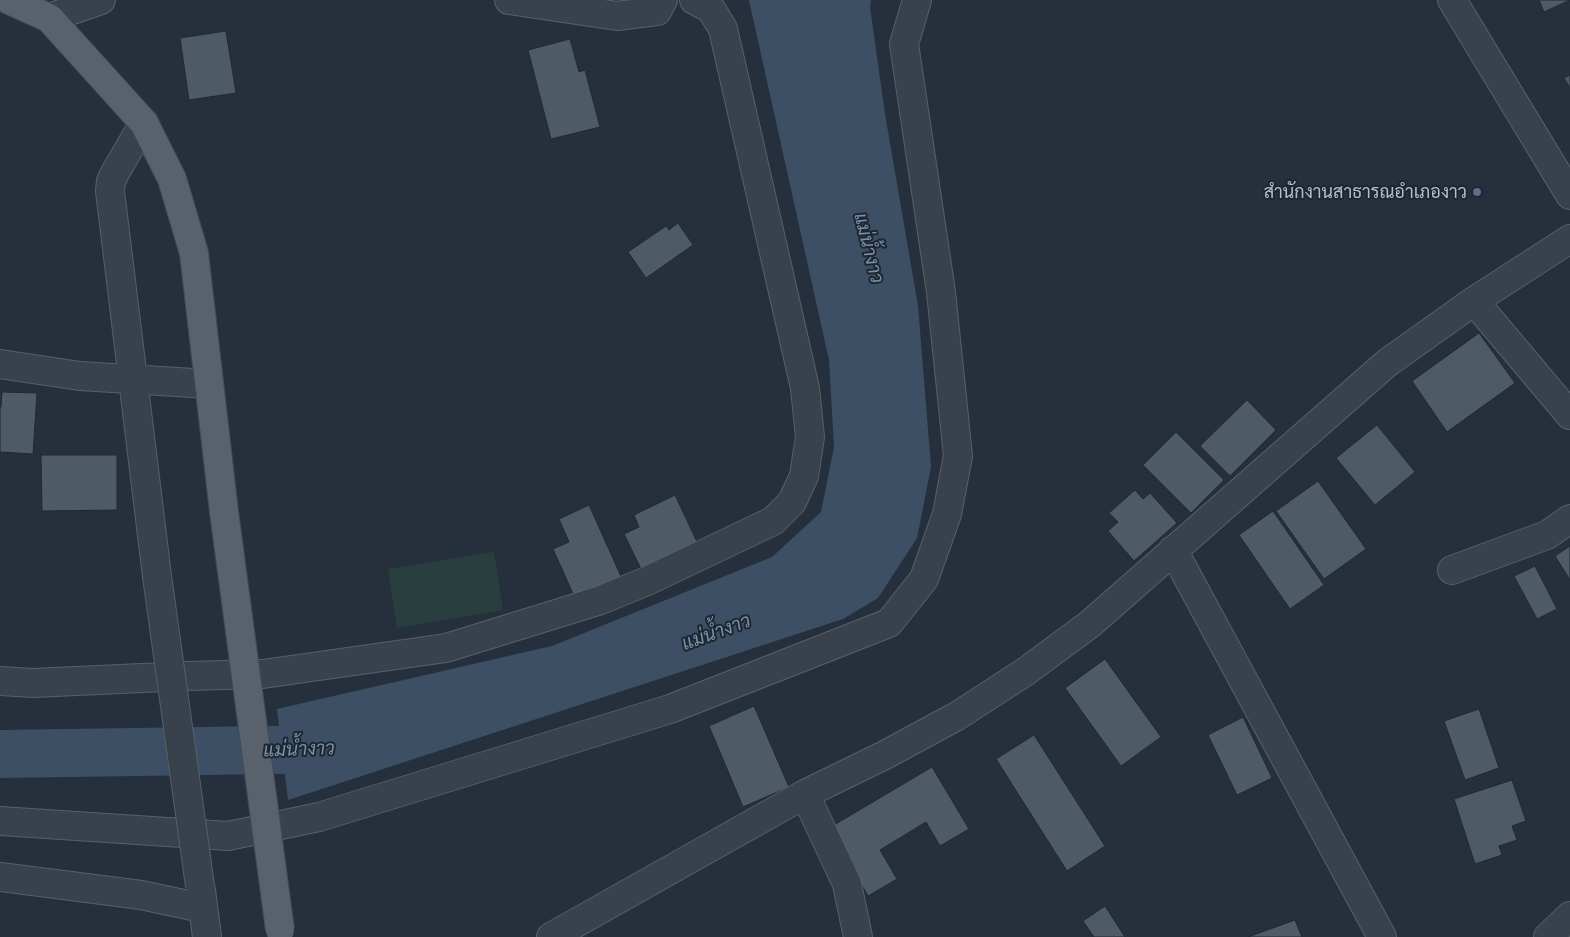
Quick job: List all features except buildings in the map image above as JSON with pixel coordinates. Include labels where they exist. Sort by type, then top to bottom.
[{"type":"main road","points":[[8,0],[49,18],[144,122],[172,179],[194,253],[224,512],[280,933]]},
{"type":"street","points":[[49,18],[101,0]]},
{"type":"street","points":[[508,0],[617,16],[656,11],[664,0]]},
{"type":"street","points":[[0,681],[33,683],[263,674],[446,648],[601,600],[647,581],[773,521],[792,502],[804,476],[810,437],[805,388],[723,30],[711,9],[694,0]]},
{"type":"street","points":[[0,821],[228,836],[319,817],[670,709],[889,623],[924,579],[947,514],[958,456],[941,292],[904,44],[917,0]]},
{"type":"street","points":[[1452,0],[1570,195]]},
{"type":"street","points":[[144,122],[116,171],[111,181],[110,190],[135,380],[157,576],[207,937]]},
{"type":"street","points":[[551,937],[805,794],[885,756],[957,716],[1025,672],[1090,624],[1387,363],[1474,300],[1570,239]]},
{"type":"street","points":[[1474,300],[1570,415]]},
{"type":"street","points":[[0,364],[80,376],[209,384]]},
{"type":"street","points":[[1452,570],[1547,534],[1570,519]]},
{"type":"street","points":[[1173,550],[1382,937]]},
{"type":"street","points":[[805,794],[847,884],[858,937]]},
{"type":"street","points":[[0,876],[141,895],[201,897]]},
{"type":"street","points":[[1548,937],[1570,916]]},
{"type":"green space","points":[[494,552],[503,610],[397,628],[388,569]]},
{"type":"water","points":[[749,0],[871,0],[870,7],[885,114],[918,306],[931,467],[917,538],[878,598],[843,619],[288,800],[277,709],[552,646],[772,557],[821,512],[834,447],[829,360]]},
{"type":"waterway","name":"แม่น้ำงาว","points":[[0,754],[338,749],[346,747]]},
{"type":"place","name":"สำนักงานสาธารณอำเภองาว","points":[[1477,192]]}]
